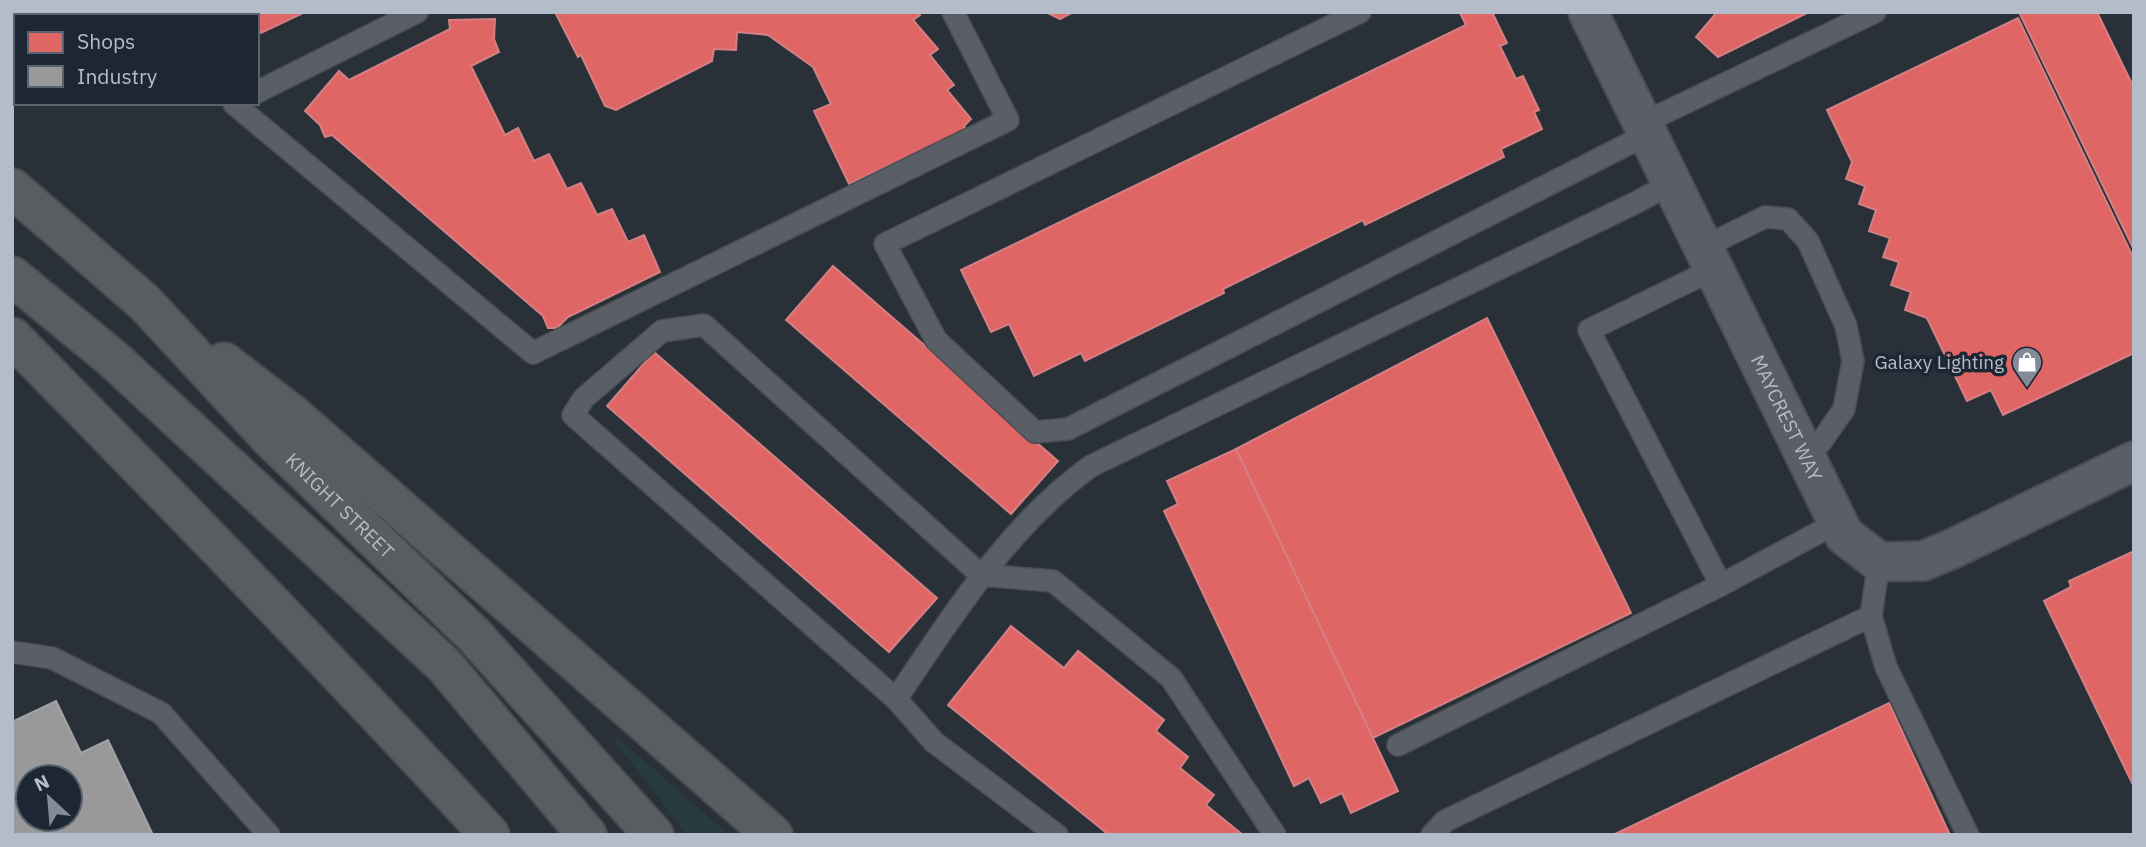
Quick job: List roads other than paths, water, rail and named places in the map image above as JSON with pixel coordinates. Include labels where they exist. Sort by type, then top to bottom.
[{"type":"highway","name":"KNIGHT STREET","points":[[12,188],[144,302],[270,438],[473,634],[654,835]]},
{"type":"highway","points":[[12,276],[113,358],[444,665],[587,835]]},
{"type":"highway","points":[[144,302],[293,415],[773,835]]},
{"type":"highway","points":[[12,337],[211,538],[490,835]]},
{"type":"street","name":"MAYCREST WAY","points":[[1588,12],[1844,535],[1879,562]]},
{"type":"street","points":[[1879,562],[1923,561],[2134,461]]},
{"type":"lane","points":[[259,91],[417,12]]},
{"type":"lane","points":[[236,105],[533,353],[1008,120],[953,12]]},
{"type":"lane","points":[[1360,12],[885,244],[936,340],[1035,432],[1068,429],[1645,128],[1875,12]]},
{"type":"lane","points":[[896,699],[981,575],[1059,489],[1091,466],[1672,183]]},
{"type":"lane","points":[[1721,585],[1589,330],[1709,258],[1765,217],[1788,219],[1808,241],[1846,326],[1853,361],[1844,409],[1821,442],[1805,455]]},
{"type":"lane","points":[[1058,835],[934,743],[896,699],[573,415],[584,398],[662,331],[704,325],[981,575],[1053,581],[1171,678],[1275,835]]},
{"type":"lane","points":[[1398,745],[1721,585],[1838,522]]},
{"type":"lane","points":[[1879,562],[1871,616],[1886,667],[1968,835]]},
{"type":"lane","points":[[1432,835],[1445,821],[1871,616]]},
{"type":"lane","points":[[12,652],[52,658],[161,713],[269,835]]},
{"type":"place","name":"Galaxy Lighting","points":[[2027,389]]}]
